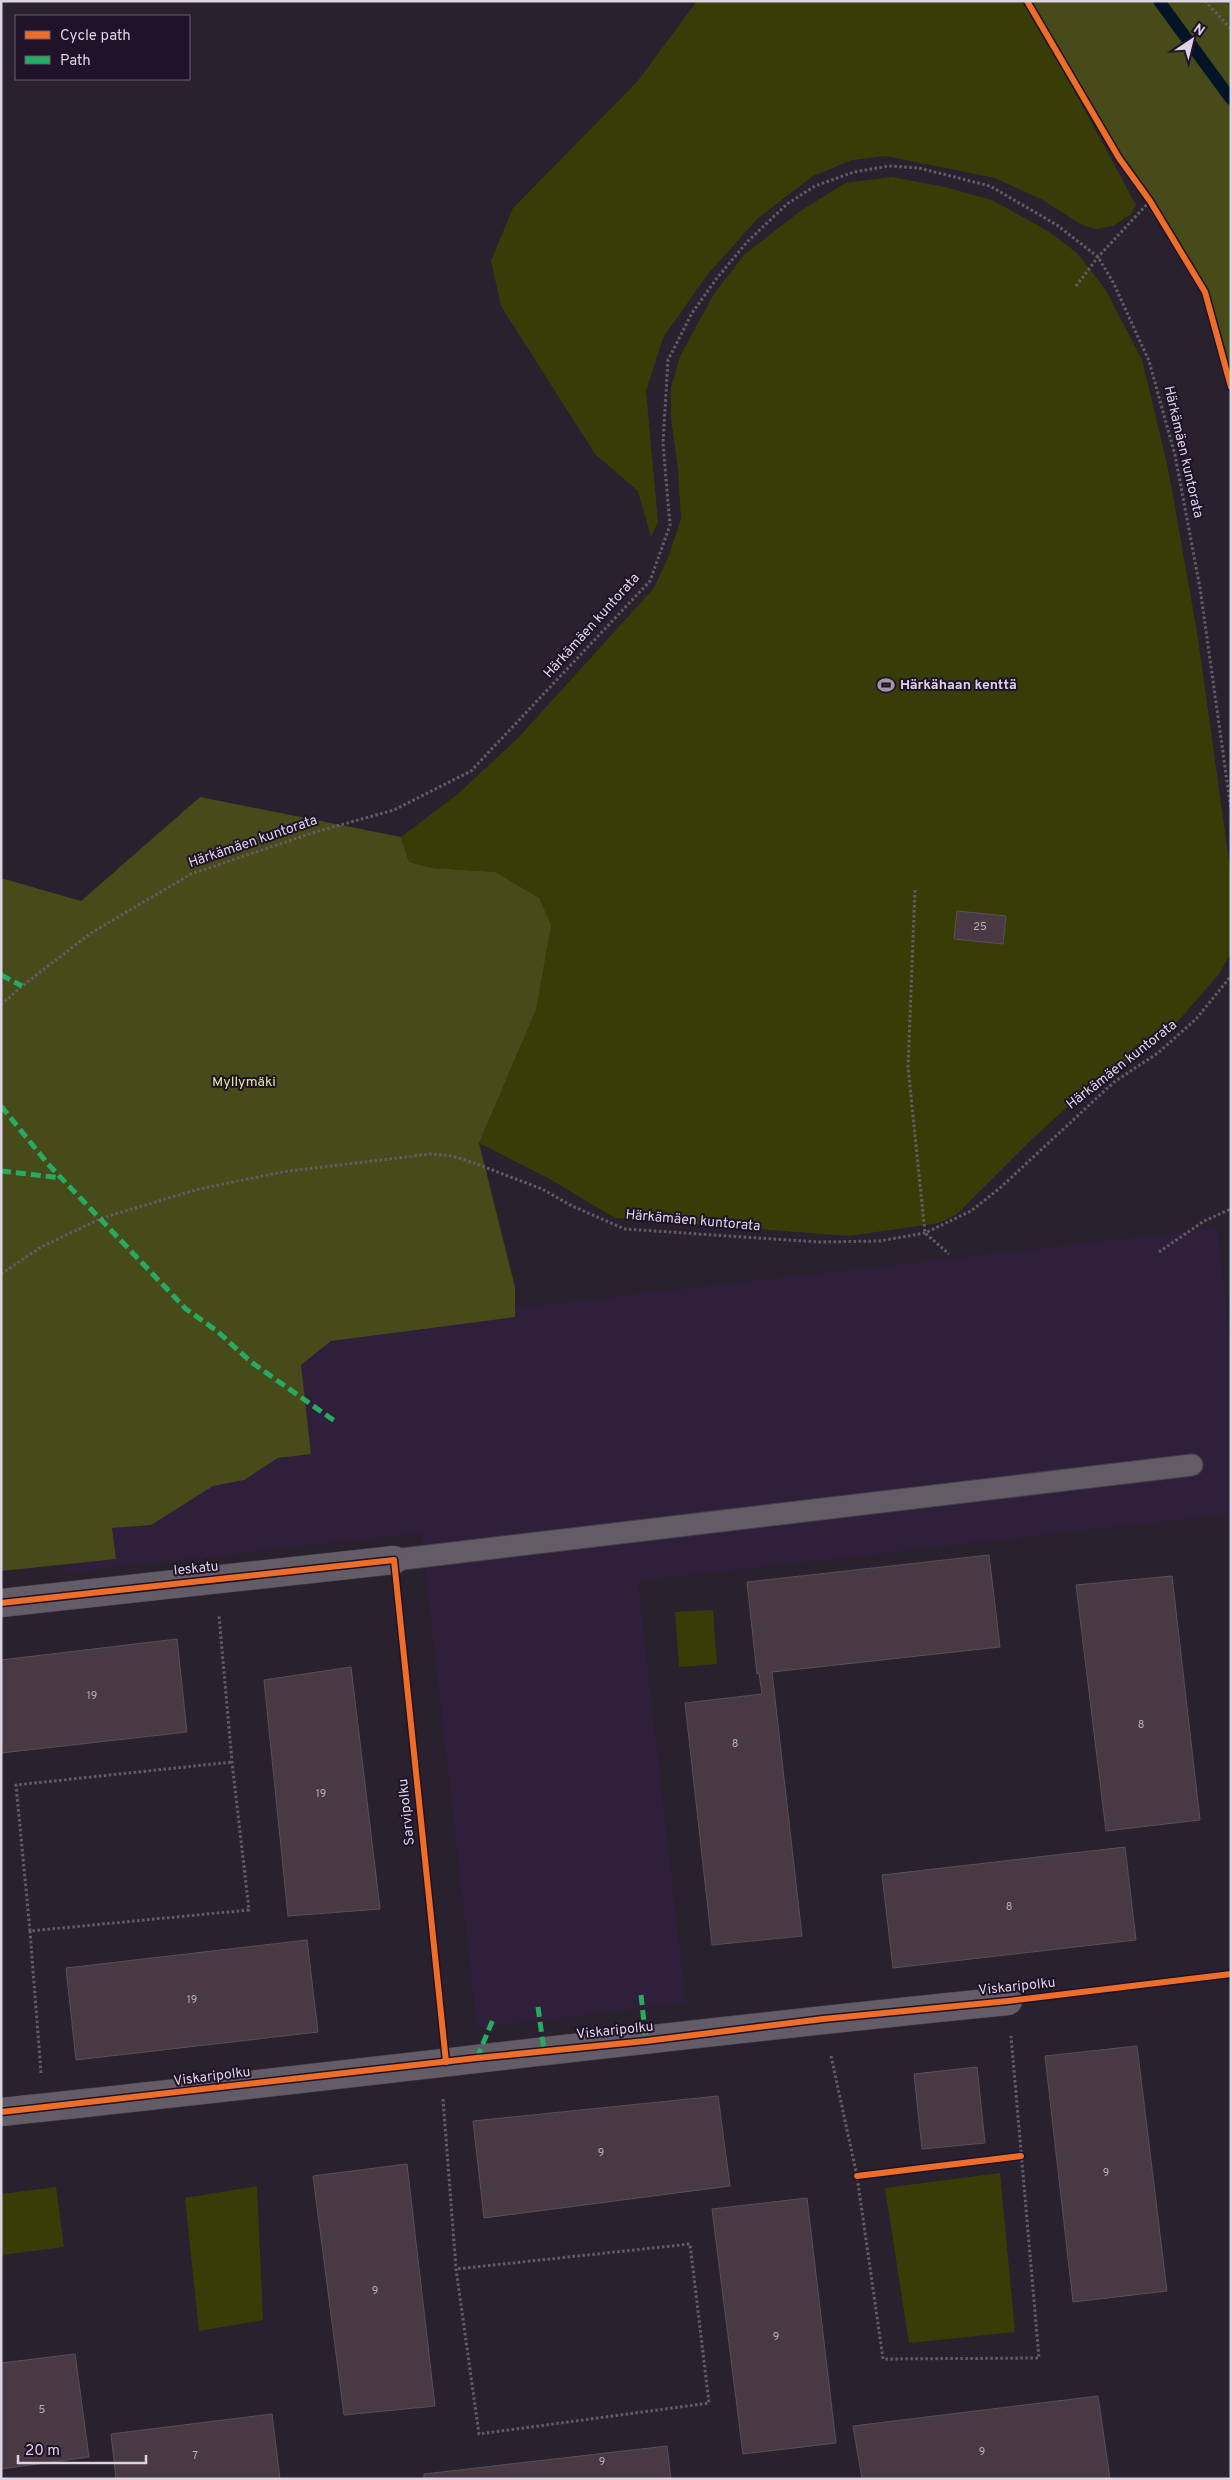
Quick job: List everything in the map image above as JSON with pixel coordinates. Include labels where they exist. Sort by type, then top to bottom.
[{"type":"street","name":"Ieskatu","points":[[1,1603],[394,1560]]},
{"type":"street","name":"Viskaripolku","points":[[1,2112],[646,2041],[823,2019],[1008,2001]]},
{"type":"lane","points":[[394,1560],[1192,1465]]},
{"type":"path","points":[[1205,1],[1231,29]]},
{"type":"path","points":[[1144,194],[1155,209]]},
{"type":"path","points":[[1076,286],[1098,257],[1150,201]]},
{"type":"path","points":[[915,890],[908,1067],[925,1233],[949,1254]]},
{"type":"path","points":[[1159,1252],[1204,1221],[1231,1209]]},
{"type":"path","points":[[30,1931],[249,1910],[232,1762],[218,1606]]},
{"type":"path","points":[[44,2108],[16,1785],[232,1762]]},
{"type":"path","points":[[823,2019],[857,2176],[883,2358],[1039,2358],[1008,2001]]},
{"type":"path","points":[[446,2062],[442,2089],[456,2269],[479,2434],[709,2403],[690,2244],[456,2269]]},
{"type":"path","points":[[1012,2157],[1021,2156]]},
{"type":"path","points":[[857,2176],[867,2175]]},
{"type":"shaded area","points":[[1217,1228],[1231,1347],[1231,1514],[638,1581],[686,2003],[477,2028],[421,1533],[56,1574],[330,1329]]},
{"type":"green space","points":[[697,1],[1026,1],[1136,205],[1130,215],[1113,226],[1096,229],[1082,225],[1041,199],[995,178],[886,156],[852,160],[813,176],[758,218],[707,275],[663,338],[646,391],[658,522],[651,537],[638,491],[595,454],[501,306],[491,261],[513,208],[637,82]]},
{"type":"green space","points":[[1027,1],[1231,1],[1231,387],[1205,292],[1150,201],[1119,158]]},
{"type":"green space","name":"Härkähaan kenttä","points":[[892,177],[945,187],[992,200],[1048,231],[1077,253],[1106,290],[1142,360],[1168,468],[1197,632],[1231,875],[1231,953],[1219,974],[1159,1043],[1091,1085],[1028,1143],[957,1214],[939,1223],[848,1236],[615,1218],[548,1178],[479,1143],[536,1010],[495,872],[433,868],[409,862],[401,837],[458,794],[519,737],[654,588],[669,555],[681,519],[678,469],[671,418],[671,388],[680,356],[714,294],[744,255],[799,212],[845,183]]},
{"type":"green space","name":"Myllymäki","points":[[200,797],[401,837],[409,862],[433,868],[495,872],[539,898],[551,925],[536,1010],[479,1143],[515,1287],[515,1317],[331,1341],[301,1365],[311,1454],[278,1458],[244,1480],[213,1486],[151,1525],[112,1528],[116,1559],[1,1571],[1,878],[81,901]]},
{"type":"green space","points":[[713,1610],[717,1664],[679,1667],[675,1612]]},
{"type":"green space","points":[[1000,2173],[1015,2332],[909,2343],[885,2188]]},
{"type":"green space","points":[[257,2186],[263,2320],[199,2331],[185,2198]]},
{"type":"green space","points":[[56,2187],[64,2247],[1,2255],[1,2194]]},
{"type":"building","points":[[957,911],[1006,916],[1003,944],[954,939]]},
{"type":"building","points":[[989,1555],[1000,1647],[772,1672],[802,1936],[712,1945],[685,1703],[762,1694],[759,1673],[757,1674],[747,1582]]},
{"type":"building","points":[[1172,1576],[1200,1820],[1106,1831],[1076,1585]]},
{"type":"building","points":[[177,1639],[187,1732],[1,1753],[1,1660]]},
{"type":"building","points":[[351,1667],[380,1909],[288,1916],[264,1680]]},
{"type":"building","points":[[1125,1847],[1136,1940],[893,1968],[882,1875]]},
{"type":"building","points":[[307,1940],[318,2032],[76,2060],[66,1968]]},
{"type":"building","points":[[1137,2046],[1167,2291],[1073,2302],[1045,2056]]},
{"type":"building","points":[[977,2067],[985,2143],[922,2149],[914,2074]]},
{"type":"building","points":[[718,2096],[730,2186],[484,2218],[473,2121]]},
{"type":"building","points":[[407,2164],[435,2406],[344,2415],[313,2176]]},
{"type":"building","points":[[807,2198],[836,2443],[743,2454],[712,2209]]},
{"type":"building","points":[[75,2354],[89,2457],[1,2469],[1,2363]]},
{"type":"building","points":[[1098,2396],[1110,2479],[862,2479],[853,2426]]},
{"type":"building","points":[[272,2414],[280,2479],[116,2479],[111,2434]]},
{"type":"building","points":[[667,2446],[671,2479],[424,2479],[424,2474]]},
{"type":"waterway","points":[[1159,1],[1231,99]]},
{"type":"marked path","points":[[1,975],[22,986]]},
{"type":"marked path","points":[[1,1106],[48,1164],[186,1309],[217,1331],[251,1362],[336,1422]]},
{"type":"marked path","points":[[1,1171],[62,1178]]},
{"type":"marked path","points":[[641,1995],[646,2041]]},
{"type":"marked path","points":[[538,2007],[544,2051]]},
{"type":"marked path","points":[[477,2058],[494,2017]]},
{"type":"cycle path","points":[[1027,1],[1119,158],[1150,201],[1205,292],[1231,387]]},
{"type":"cycle path","name":"Sarvipolku","points":[[1,1603],[394,1560],[446,2062]]},
{"type":"cycle path","points":[[1,2112],[477,2058],[646,2041],[823,2019],[1008,2001],[1231,1974]]},
{"type":"cycle path","points":[[857,2176],[1021,2156]]},
{"type":"place","name":"Härkähaan kenttä","points":[[886,685]]}]
